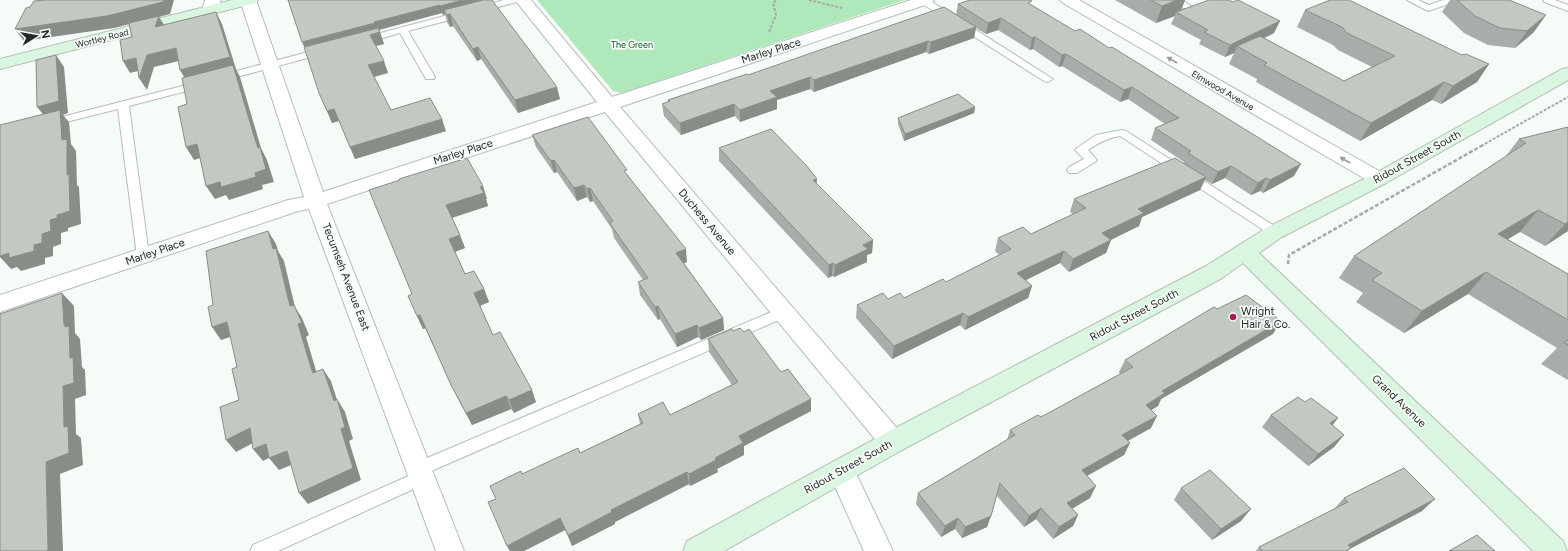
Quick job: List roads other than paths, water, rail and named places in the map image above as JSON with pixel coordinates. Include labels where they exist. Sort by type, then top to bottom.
[{"type":"street","name":"Wortley Road","points":[[0,64],[211,5],[249,0]]},
{"type":"street","name":"Tecumseh Avenue East","points":[[249,0],[316,201],[450,551]]},
{"type":"street","name":"Duchess Avenue","points":[[523,0],[608,104],[893,442]]},
{"type":"street","name":"Marley Place","points":[[0,304],[295,205],[316,201],[925,0]]},
{"type":"street","name":"Elmwood Avenue","points":[[1068,0],[1378,179]]},
{"type":"street","name":"Ridout Street South","points":[[698,551],[893,442],[1214,272],[1275,232],[1378,179],[1568,73]]},
{"type":"street","name":"Grand Avenue","points":[[1244,251],[1553,551]]},
{"type":"street","points":[[841,471],[879,551]]},
{"type":"lane","points":[[359,42],[514,0]]},
{"type":"lane","points":[[925,0],[1048,79]]},
{"type":"lane","points":[[1175,0],[1186,6]]},
{"type":"lane","points":[[1411,0],[1428,8],[1452,0]]},
{"type":"lane","points":[[1547,0],[1568,8]]},
{"type":"lane","points":[[403,30],[430,77]]},
{"type":"lane","points":[[38,126],[329,50]]},
{"type":"lane","points":[[123,104],[143,256]]},
{"type":"lane","points":[[1073,170],[1091,160],[1081,150],[1096,138],[1109,134],[1122,133],[1275,232]]},
{"type":"lane","points":[[259,551],[421,473],[783,312]]},
{"type":"place","name":"Wright Hair & Co.","points":[[1233,317]]},
{"type":"park label","name":"The Green","points":[[632,44]]}]
